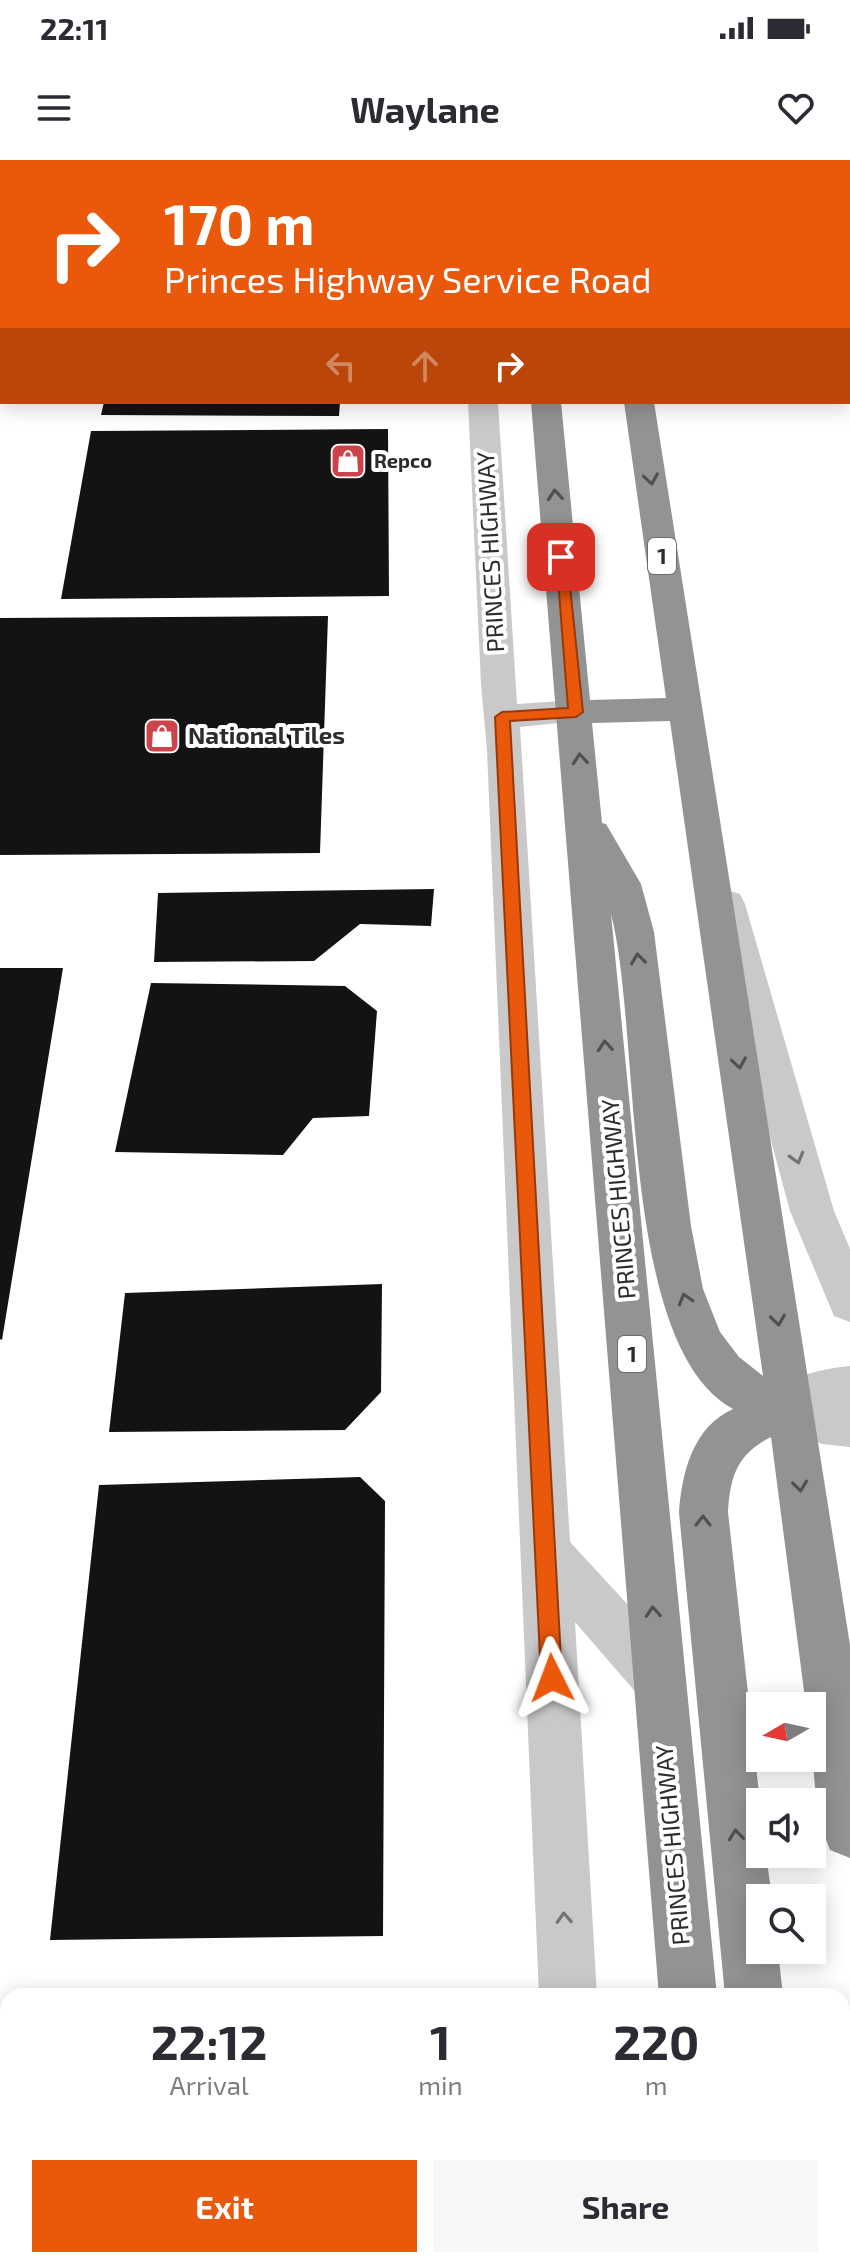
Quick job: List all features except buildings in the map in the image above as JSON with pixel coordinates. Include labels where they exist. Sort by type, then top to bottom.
[{"type":"highway","name":"PRINCES HIGHWAY","points":[[546,404],[586,823],[687,1988]]},
{"type":"highway","name":"1","points":[[639,404],[791,1409],[846,1748],[850,1830]]},
{"type":"highway","points":[[576,712],[686,709]]},
{"type":"highway","points":[[586,823],[613,866],[634,924],[671,1240],[690,1315],[712,1359],[733,1384],[761,1400],[791,1409]]},
{"type":"highway","points":[[753,1988],[704,1539],[704,1492],[709,1463],[723,1442],[757,1419],[791,1409]]},
{"type":"street","name":"PRINCES HIGHWAY","points":[[483,404],[568,1988]]},
{"type":"street","points":[[502,717],[576,712]]},
{"type":"street","points":[[701,813],[808,1198],[834,1269],[850,1302]]},
{"type":"street","points":[[791,1409],[814,1392],[850,1387]]},
{"type":"street","points":[[791,1409],[822,1422],[850,1425]]},
{"type":"street","points":[[545,1551],[658,1677]]},
{"type":"place","name":"Repco","points":[[348,461]]},
{"type":"place","name":"National Tiles","points":[[162,736]]},
{"type":"route","points":[[552,1678],[502,717],[576,712],[561,557]]}]
